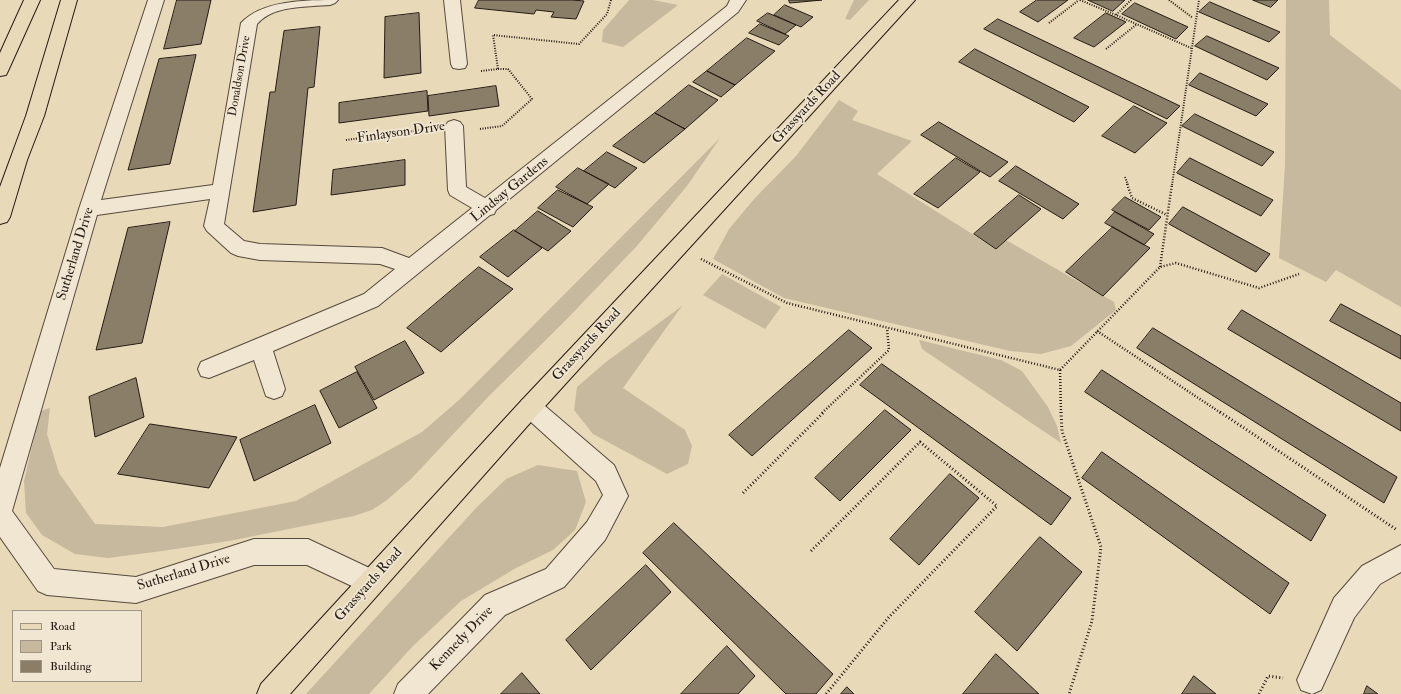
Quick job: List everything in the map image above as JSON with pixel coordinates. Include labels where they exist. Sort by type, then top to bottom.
[{"type":"main road","points":[[0,70],[32,0]]},
{"type":"main road","points":[[0,217],[18,160],[35,116],[69,0]]},
{"type":"main road","name":"Grassyards Road","points":[[271,694],[530,407],[907,0]]},
{"type":"street","name":"Sutherland Drive","points":[[0,509],[89,209],[156,0]]},
{"type":"street","name":"Donaldson Drive","points":[[330,0],[277,6],[258,12],[249,23],[214,226],[238,248],[260,252],[332,253],[382,256],[412,268]]},
{"type":"street","points":[[452,0],[459,64]]},
{"type":"street","name":"Lindsay Gardens","points":[[209,369],[371,300],[487,209],[733,9],[738,0]]},
{"type":"street","name":"Finlayson Drive","points":[[454,130],[457,190],[487,209]]},
{"type":"street","points":[[89,209],[221,191]]},
{"type":"street","points":[[260,347],[274,389]]},
{"type":"street","name":"Kennedy Drive","points":[[408,694],[495,605],[554,578],[596,531],[616,496],[605,473],[530,407]]},
{"type":"street","name":"Sutherland Drive","points":[[0,516],[47,582],[136,590],[254,552],[308,552],[371,582]]},
{"type":"street","points":[[1311,680],[1344,608],[1371,575],[1401,558]]},
{"type":"path","points":[[498,69],[493,35],[578,44],[607,14],[611,0]]},
{"type":"path","points":[[1049,23],[1079,0],[1192,48]]},
{"type":"path","points":[[1116,15],[1131,0]]},
{"type":"path","points":[[1169,0],[1193,18]]},
{"type":"path","points":[[1160,267],[1198,0]]},
{"type":"path","points":[[1106,49],[1137,24]]},
{"type":"path","points":[[454,130],[502,126],[532,99],[508,69],[461,74],[459,64]]},
{"type":"path","name":"Finlayson Drive","points":[[346,140],[454,130]]},
{"type":"path","points":[[1125,177],[1132,198],[1167,215]]},
{"type":"path","points":[[679,247],[787,303],[1060,370]]},
{"type":"path","points":[[1069,694],[1092,621],[1101,547],[1062,431],[1060,370],[1160,267],[1176,263],[1259,288],[1299,274]]},
{"type":"path","points":[[742,493],[807,428],[889,350],[887,328]]},
{"type":"path","points":[[1097,331],[1401,532]]},
{"type":"path","points":[[811,551],[920,442],[997,506],[889,617],[826,694]]},
{"type":"green space","points":[[629,0],[653,0],[678,5],[623,47],[602,42],[603,30]]},
{"type":"green space","points":[[854,0],[869,0],[850,20],[845,19]]},
{"type":"green space","points":[[1286,0],[1329,0],[1330,35],[1401,90],[1401,307],[1336,270],[1326,282],[1279,258],[1285,165]]},
{"type":"green space","points":[[839,100],[858,111],[852,120],[912,141],[877,174],[996,249],[1006,240],[1114,302],[1116,310],[1071,346],[1041,354],[1010,351],[784,298],[713,259],[729,229],[755,198],[796,156]]},
{"type":"green space","points":[[720,138],[687,186],[636,247],[563,323],[489,396],[411,479],[387,500],[372,510],[354,516],[229,541],[108,558],[75,554],[42,535],[26,513],[24,481],[40,411],[50,408],[47,434],[59,473],[95,524],[163,527],[296,501],[422,432],[459,400]]},
{"type":"green space","points":[[722,274],[781,307],[765,329],[703,295]]},
{"type":"green space","points":[[682,306],[623,388],[685,430],[692,446],[688,464],[667,474],[593,434],[574,410],[577,387],[606,362]]},
{"type":"green space","points":[[919,340],[1001,360],[1022,371],[1048,407],[1057,426],[1061,443],[922,349]]},
{"type":"green space","points":[[538,465],[577,471],[586,502],[575,530],[553,550],[516,568],[461,601],[413,646],[369,694],[306,694],[476,508],[506,479]]},
{"type":"building","points":[[177,0],[211,0],[201,44],[164,49]]},
{"type":"building","points":[[479,0],[584,1],[576,19],[551,17],[554,12],[536,10],[534,14],[475,8]]},
{"type":"building","points":[[789,0],[822,0],[790,3]]},
{"type":"building","points":[[1037,0],[1068,0],[1038,22],[1020,12]]},
{"type":"building","points":[[1088,0],[1125,0],[1113,11]]},
{"type":"building","points":[[1253,0],[1278,0],[1271,7]]},
{"type":"building","points":[[1210,2],[1280,32],[1269,42],[1199,12]]},
{"type":"building","points":[[1135,3],[1188,27],[1176,39],[1122,14]]},
{"type":"building","points":[[785,5],[813,17],[801,27],[774,15]]},
{"type":"building","points":[[419,13],[421,73],[384,78],[385,17]]},
{"type":"building","points":[[768,13],[796,25],[785,34],[757,21]]},
{"type":"building","points":[[1106,13],[1126,22],[1094,47],[1074,38]]},
{"type":"building","points":[[998,19],[1180,106],[1167,119],[984,29]]},
{"type":"building","points":[[760,24],[789,36],[779,45],[749,33]]},
{"type":"building","points":[[320,27],[314,87],[308,88],[296,205],[253,212],[270,92],[275,92],[284,31]]},
{"type":"building","points":[[1207,36],[1279,68],[1267,80],[1195,46]]},
{"type":"building","points":[[747,38],[775,51],[735,85],[707,71]]},
{"type":"building","points":[[975,49],[1089,107],[1074,122],[959,62]]},
{"type":"building","points":[[196,55],[170,164],[128,170],[159,59]]},
{"type":"building","points":[[707,71],[735,85],[721,97],[693,82]]},
{"type":"building","points":[[1200,73],[1268,104],[1256,116],[1189,85]]},
{"type":"building","points":[[689,85],[718,100],[685,129],[655,113]]},
{"type":"building","points":[[496,86],[499,106],[429,116],[428,96]]},
{"type":"building","points":[[427,91],[428,111],[339,123],[339,103]]},
{"type":"building","points":[[1134,106],[1167,123],[1135,153],[1102,136]]},
{"type":"building","points":[[655,113],[685,129],[644,163],[613,146]]},
{"type":"building","points":[[1195,114],[1274,152],[1262,166],[1182,126]]},
{"type":"building","points":[[939,122],[1008,162],[990,177],[921,135]]},
{"type":"building","points":[[607,152],[637,168],[615,188],[584,171]]},
{"type":"building","points":[[956,158],[980,172],[938,208],[914,194]]},
{"type":"building","points":[[1190,158],[1273,200],[1261,216],[1177,173]]},
{"type":"building","points":[[405,160],[405,185],[331,195],[333,170]]},
{"type":"building","points":[[1016,166],[1079,204],[1063,219],[999,181]]},
{"type":"building","points":[[578,168],[609,184],[587,204],[556,187]]},
{"type":"building","points":[[558,190],[593,207],[573,227],[538,208]]},
{"type":"building","points":[[1019,195],[1041,209],[996,249],[974,234]]},
{"type":"building","points":[[1125,197],[1161,217],[1149,230],[1112,210]]},
{"type":"building","points":[[1183,207],[1270,254],[1256,272],[1169,224]]},
{"type":"building","points":[[538,211],[571,231],[548,251],[515,231]]},
{"type":"building","points":[[1115,212],[1154,234],[1144,245],[1105,223]]},
{"type":"building","points":[[170,222],[142,343],[96,350],[128,228]]},
{"type":"building","points":[[1113,227],[1150,248],[1103,296],[1066,272]]},
{"type":"building","points":[[514,230],[542,248],[508,277],[480,257]]},
{"type":"building","points":[[479,267],[513,289],[441,352],[407,328]]},
{"type":"building","points":[[1341,304],[1401,336],[1401,359],[1330,321]]},
{"type":"building","points":[[1242,310],[1401,403],[1401,431],[1228,329]]},
{"type":"building","points":[[1153,328],[1397,477],[1384,503],[1137,348]]},
{"type":"building","points":[[849,330],[872,348],[752,456],[729,435]]},
{"type":"building","points":[[405,341],[424,373],[374,400],[355,367]]},
{"type":"building","points":[[882,364],[1071,498],[1051,525],[860,385]]},
{"type":"building","points":[[1102,370],[1326,515],[1311,541],[1085,392]]},
{"type":"building","points":[[357,372],[377,408],[339,428],[320,391]]},
{"type":"building","points":[[136,378],[144,417],[95,437],[89,397]]},
{"type":"building","points":[[315,405],[331,443],[254,481],[240,440]]},
{"type":"building","points":[[885,410],[911,430],[840,501],[815,478]]},
{"type":"building","points":[[150,424],[237,437],[209,488],[118,474]]},
{"type":"building","points":[[1102,452],[1289,583],[1270,614],[1082,478]]},
{"type":"building","points":[[950,474],[979,498],[919,565],[890,539]]},
{"type":"building","points":[[674,523],[833,674],[816,694],[786,694],[643,553]]},
{"type":"building","points":[[1040,537],[1082,572],[1017,651],[975,612]]},
{"type":"building","points":[[646,565],[671,592],[591,670],[566,640]]},
{"type":"building","points":[[727,646],[755,676],[738,694],[681,694]]},
{"type":"building","points":[[996,654],[1039,694],[963,694]]},
{"type":"building","points":[[522,673],[540,694],[501,694]]},
{"type":"building","points":[[1194,676],[1216,694],[1182,694]]},
{"type":"building","points":[[1367,686],[1378,694],[1364,694]]},
{"type":"building","points":[[847,687],[854,694],[841,694]]}]
